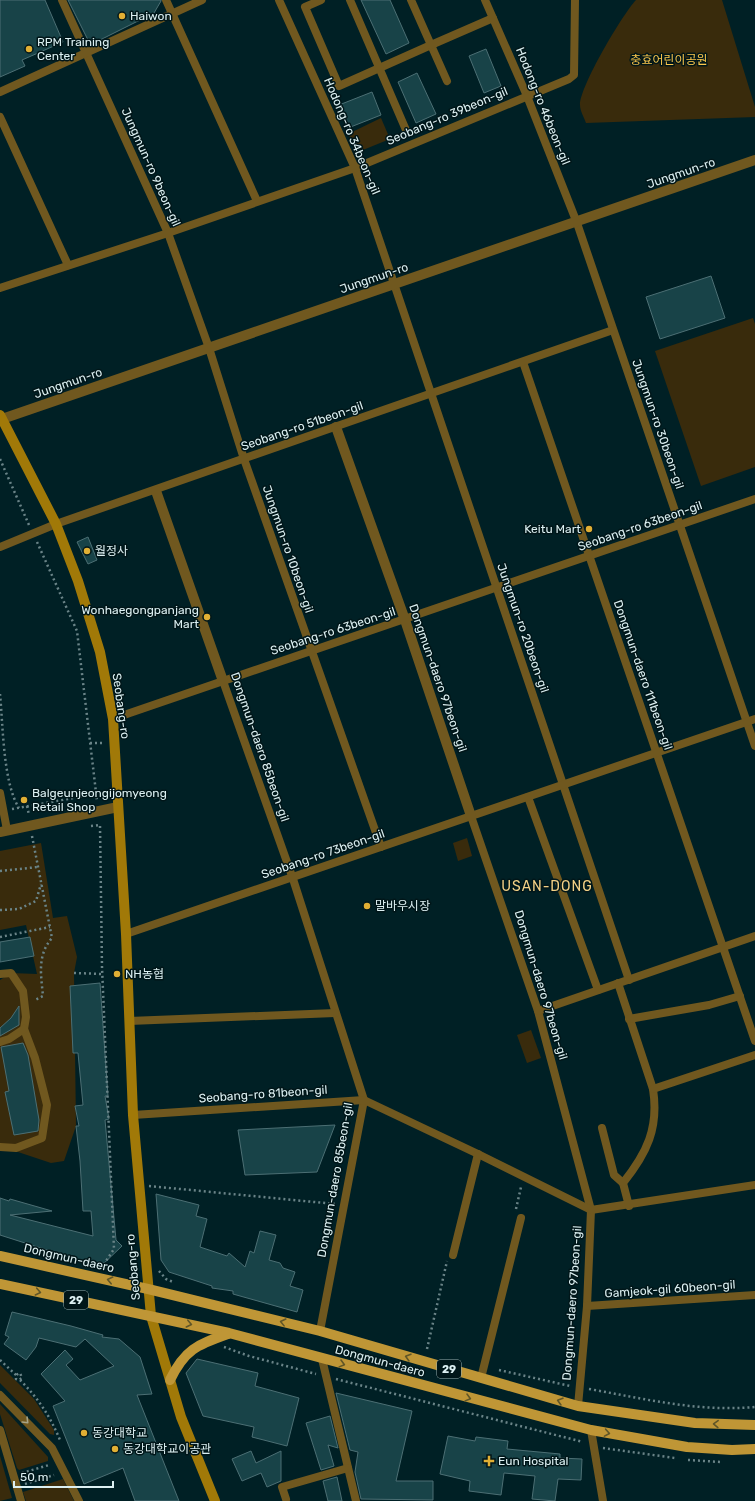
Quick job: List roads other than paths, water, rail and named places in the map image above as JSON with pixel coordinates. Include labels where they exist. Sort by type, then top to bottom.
[{"type":"main road","name":"Seobang-ro","points":[[1,417],[56,524],[83,594],[100,652],[112,719],[126,934],[133,1115],[151,1316],[181,1417],[215,1501]]},
{"type":"main road","name":"Dongmun-daero","points":[[0,1256],[148,1289],[320,1331],[578,1406],[695,1423],[755,1425]]},
{"type":"main road","name":"Dongmun-daero","points":[[0,1284],[229,1333],[591,1430],[686,1447],[732,1450],[755,1449]]},
{"type":"main road","points":[[170,1380],[183,1357],[192,1349],[229,1333]]},
{"type":"street","name":"Jungmun-ro","points":[[1,417],[577,223],[755,160]]},
{"type":"street","name":"Dongmun-daero 97beon-gil","points":[[336,427],[405,620],[471,816]]},
{"type":"street","name":"Dongmun-daero 85beon-gil","points":[[156,491],[223,681]]},
{"type":"street","points":[[4,831],[118,807]]},
{"type":"lane","name":"Jungmun-ro 9beon-gil","points":[[62,0],[168,233],[209,348]]},
{"type":"lane","points":[[166,0],[257,201]]},
{"type":"lane","points":[[0,92],[202,0]]},
{"type":"lane","name":"Hodong-ro 34beon-gil","points":[[279,0],[355,168],[396,284]]},
{"type":"lane","points":[[321,0],[305,7],[339,86],[493,18]]},
{"type":"lane","points":[[350,0],[406,130]]},
{"type":"lane","points":[[411,0],[447,81]]},
{"type":"lane","name":"Hodong-ro 46beon-gil","points":[[485,0],[527,96],[577,223]]},
{"type":"lane","name":"Seobang-ro 39beon-gil","points":[[0,288],[168,233],[355,168],[569,79],[574,75],[575,0]]},
{"type":"lane","points":[[0,117],[68,265]]},
{"type":"lane","name":"Jungmun-ro 30beon-gil","points":[[577,223],[755,746]]},
{"type":"lane","name":"Jungmun-ro 20beon-gil","points":[[396,284],[629,980]]},
{"type":"lane","name":"Seobang-ro 51beon-gil","points":[[0,547],[56,524],[156,491],[613,330]]},
{"type":"lane","name":"Jungmun-ro 10beon-gil","points":[[209,348],[244,459],[381,847]]},
{"type":"lane","name":"Dongmun-daero 111beon-gil","points":[[523,362],[755,1041]]},
{"type":"lane","name":"Seobang-ro 63beon-gil","points":[[124,715],[755,499]]},
{"type":"lane","name":"Dongmun-daero 85beon-gil","points":[[223,681],[293,879],[364,1100],[320,1331]]},
{"type":"lane","name":"Seobang-ro 73beon-gil","points":[[126,934],[260,888],[293,879],[381,847],[755,719]]},
{"type":"lane","points":[[0,793],[4,810],[4,831]]},
{"type":"lane","points":[[528,797],[598,990]]},
{"type":"lane","name":"Dongmun-daero 97beon-gil","points":[[471,816],[538,1011],[591,1210],[587,1306],[578,1406]]},
{"type":"lane","points":[[538,1011],[755,936]]},
{"type":"lane","points":[[0,974],[11,973],[23,991],[26,1017],[24,1029],[35,1058],[47,1105],[42,1138],[16,1148],[0,1147]]},
{"type":"lane","points":[[618,984],[653,1090],[655,1117],[652,1133],[647,1144],[634,1170],[623,1183]]},
{"type":"lane","points":[[629,1019],[709,1005],[740,996]]},
{"type":"lane","points":[[129,1021],[335,1013]]},
{"type":"lane","points":[[0,1042],[9,1039],[24,1029]]},
{"type":"lane","points":[[653,1090],[755,1055]]},
{"type":"lane","name":"Seobang-ro 81beon-gil","points":[[133,1115],[364,1100],[591,1210]]},
{"type":"lane","points":[[602,1128],[614,1175],[623,1183],[629,1206]]},
{"type":"lane","points":[[451,1255],[478,1154]]},
{"type":"lane","points":[[591,1210],[629,1206],[755,1185]]},
{"type":"lane","points":[[481,1378],[521,1218]]},
{"type":"lane","name":"Gamjeok-gil 60beon-gil","points":[[587,1306],[755,1295]]},
{"type":"lane","points":[[322,1359],[356,1501]]},
{"type":"lane","points":[[0,1395],[56,1455],[79,1501]]},
{"type":"lane","points":[[0,1430],[21,1501]]},
{"type":"lane","points":[[591,1430],[603,1501]]},
{"type":"lane","points":[[286,1499],[282,1486],[348,1468]]},
{"type":"place","name":"Haiwon","points":[[122,16]]},
{"type":"place","name":"RPM Training Center","points":[[29,49]]},
{"type":"place","name":"Keitu Mart","points":[[589,529]]},
{"type":"place","name":"월정사","points":[[87,551]]},
{"type":"place","name":"Wonhaegongpanjang Mart","points":[[207,617]]},
{"type":"place","name":"Balgeunjeongijomyeong Retail Shop","points":[[24,800]]},
{"type":"place","name":"말바우시장","points":[[367,906]]},
{"type":"place","name":"NH농협","points":[[117,974]]},
{"type":"place","name":"동강대학교","points":[[84,1433]]},
{"type":"place","name":"동강대학교이공관","points":[[115,1449]]},
{"type":"place","name":"Eun Hospital","points":[[489,1461]]},
{"type":"district","name":"USAN-DONG","points":[[547,886]]},
{"type":"park label","name":"충효어린이공원","points":[[669,60]]}]
